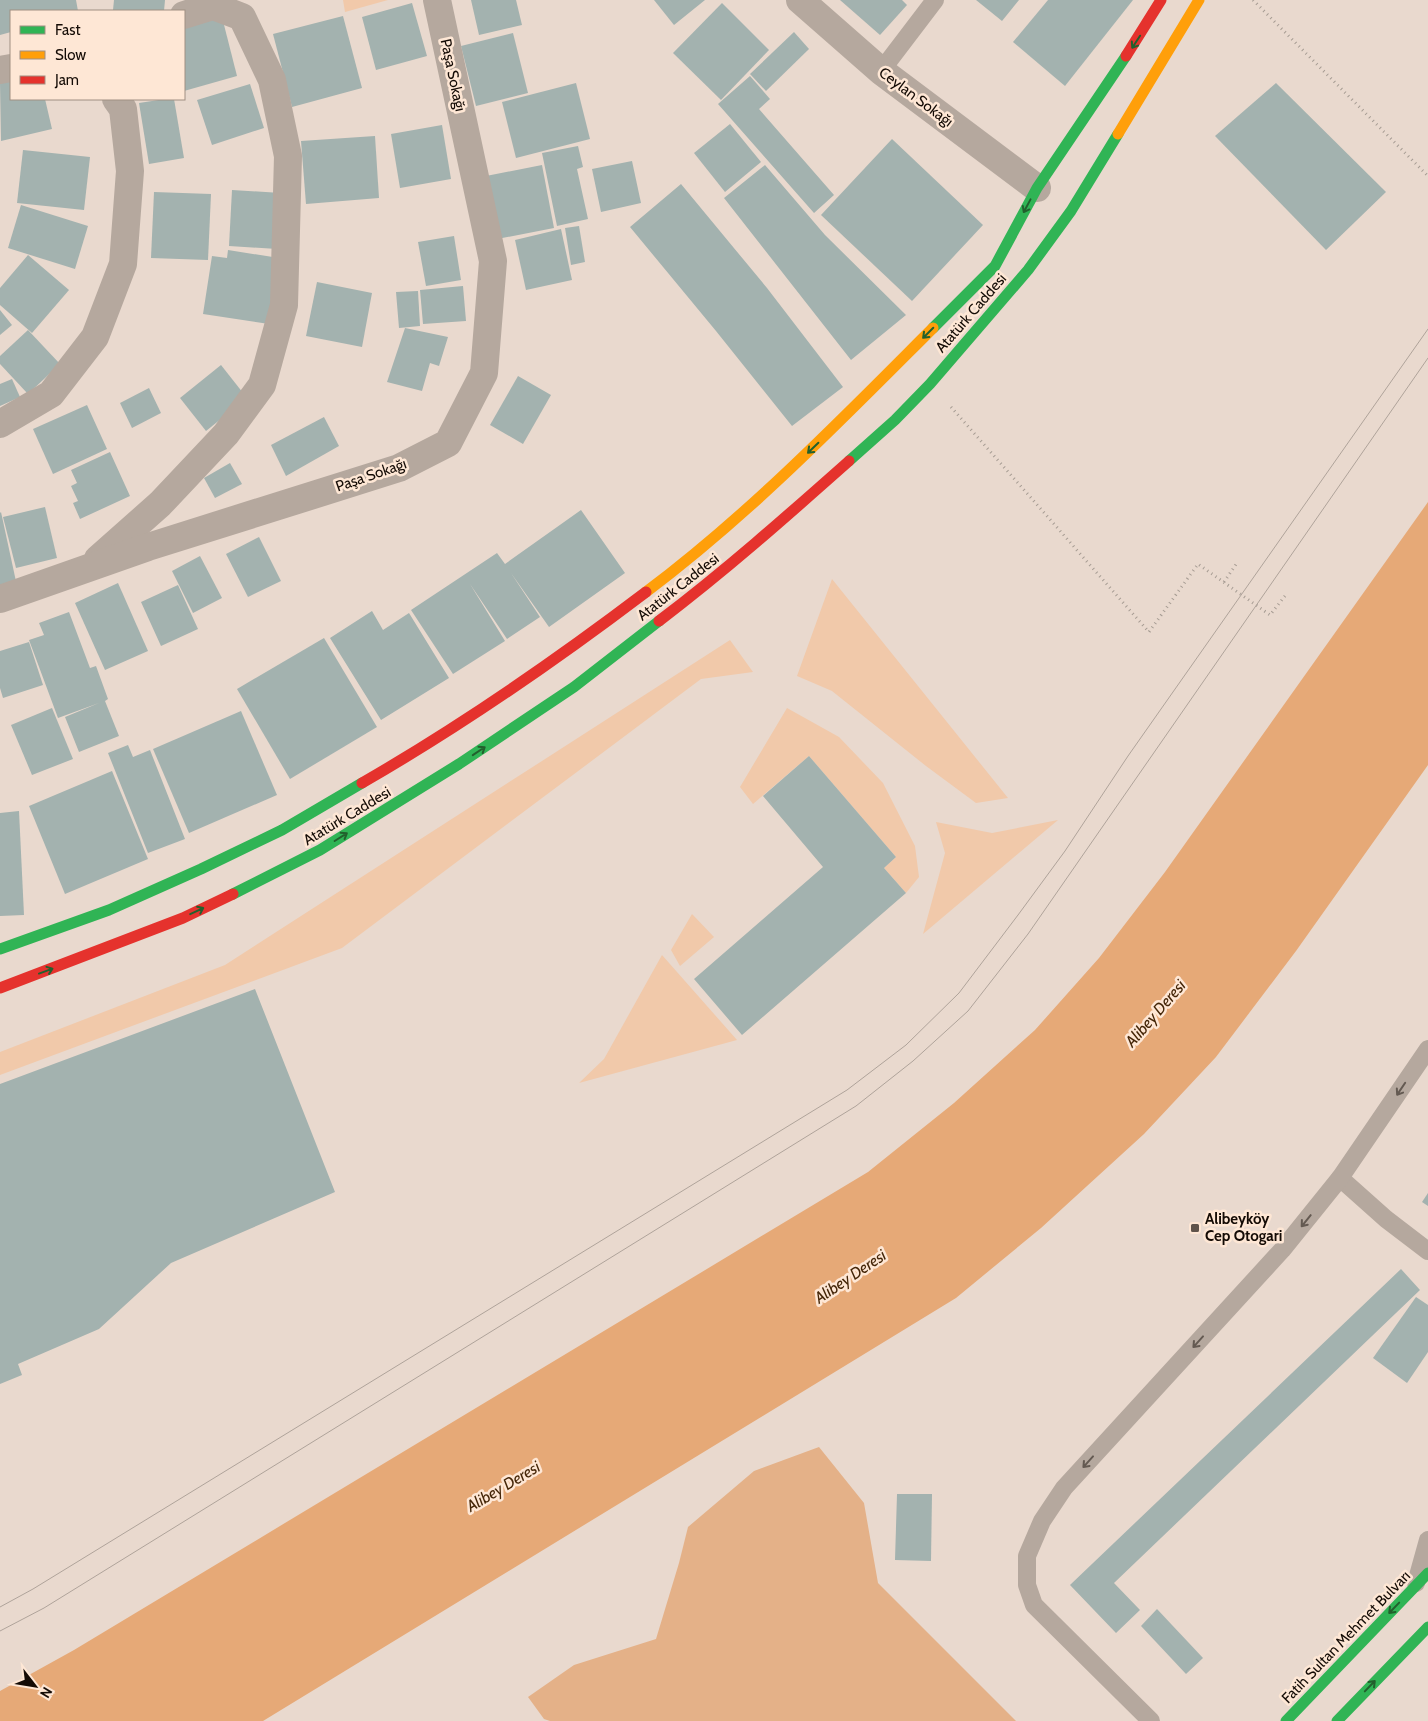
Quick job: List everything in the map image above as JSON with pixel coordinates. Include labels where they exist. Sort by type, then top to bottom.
[{"type":"main road","name":"Atatürk Caddesi","points":[[0,949],[109,910],[282,830],[382,772],[493,702],[584,639],[653,587],[727,526],[804,456],[996,266],[1040,190],[1138,39],[1161,0]]},
{"type":"main road","name":"Atatürk Caddesi","points":[[0,988],[183,918],[249,887],[320,850],[459,764],[574,687],[703,588],[895,420],[930,384],[1028,270],[1199,0]]},
{"type":"main road","name":"Fatih Sultan Mehmet Bulvarı","points":[[1286,1721],[1428,1573]]},
{"type":"main road","points":[[1337,1721],[1428,1627]]},
{"type":"street","name":"Paşa Sokağı","points":[[0,599],[148,547],[399,468],[448,443],[484,373],[493,261],[437,0]]},
{"type":"street","name":"Ceylan Sokağı","points":[[800,0],[880,71],[1040,190]]},
{"type":"street","points":[[88,568],[160,504],[226,434],[262,386],[284,305],[288,156],[272,80],[242,17],[213,6],[185,16]]},
{"type":"street","points":[[0,424],[51,394],[95,337],[123,264],[130,171],[123,109],[117,100]]},
{"type":"lane","points":[[880,71],[935,0]]},
{"type":"lane","points":[[1151,1721],[1034,1605],[1026,1585],[1027,1556],[1042,1521],[1064,1488],[1282,1250],[1340,1178],[1428,1049]]},
{"type":"lane","points":[[1340,1178],[1428,1251]]},
{"type":"lane","points":[[1414,1587],[1428,1540]]},
{"type":"path","points":[[1252,0],[1428,176]]},
{"type":"path","points":[[930,384],[1149,632],[1198,564],[1270,615],[1285,596]]},
{"type":"path","points":[[1224,582],[1236,563]]},
{"type":"shaded area","points":[[343,0],[388,0],[345,12]]},
{"type":"shaded area","points":[[832,579],[1008,798],[976,803],[832,691],[797,676]]},
{"type":"shaded area","points":[[730,640],[753,672],[701,679],[342,948],[0,1075],[0,1052],[225,965]]},
{"type":"shaded area","points":[[787,708],[839,737],[883,783],[915,846],[919,877],[906,893],[884,868],[896,857],[809,756],[753,804],[740,787]]},
{"type":"shaded area","points":[[1058,820],[923,934],[945,853],[936,822],[992,833]]},
{"type":"shaded area","points":[[692,914],[714,937],[680,966],[671,950]]},
{"type":"shaded area","points":[[662,955],[737,1040],[579,1083],[604,1059]]},
{"type":"shaded area","points":[[819,1447],[864,1503],[878,1583],[1016,1721],[550,1721],[544,1719],[528,1697],[574,1665],[656,1639],[688,1527],[754,1471]]},
{"type":"water","name":"Alibey Deresi","points":[[1428,502],[1428,765],[1296,951],[1216,1057],[1144,1134],[1041,1228],[956,1298],[263,1721],[0,1721],[0,1691],[74,1650],[868,1172],[954,1103],[1035,1030],[1099,958],[1165,872]]},
{"type":"building","points":[[0,0],[76,0],[78,10],[10,10],[10,32],[0,35]]},
{"type":"building","points":[[114,0],[165,0],[164,10],[113,10]]},
{"type":"building","points":[[471,0],[516,0],[522,25],[479,35]]},
{"type":"building","points":[[654,0],[705,0],[674,25]]},
{"type":"building","points":[[840,0],[902,0],[907,5],[880,35]]},
{"type":"building","points":[[976,0],[1019,0],[1002,21]]},
{"type":"building","points":[[1048,0],[1133,0],[1065,86],[1013,42]]},
{"type":"building","points":[[412,3],[427,56],[376,70],[362,17]]},
{"type":"building","points":[[722,3],[769,50],[721,100],[673,53]]},
{"type":"building","points":[[221,13],[237,76],[185,91],[185,23]]},
{"type":"building","points":[[343,16],[362,88],[292,107],[273,34]]},
{"type":"building","points":[[794,32],[809,49],[766,91],[750,74]]},
{"type":"building","points":[[513,33],[528,93],[476,106],[461,46]]},
{"type":"building","points":[[750,76],[770,99],[759,109],[834,195],[814,213],[718,104]]},
{"type":"building","points":[[10,81],[10,100],[45,100],[52,129],[1,141],[0,83]]},
{"type":"building","points":[[576,83],[590,139],[516,158],[502,102]]},
{"type":"building","points":[[1276,83],[1386,192],[1326,250],[1215,136]]},
{"type":"building","points":[[250,84],[264,128],[212,145],[197,100]]},
{"type":"building","points":[[174,100],[184,158],[149,164],[139,103]]},
{"type":"building","points":[[730,124],[761,162],[725,192],[694,153]]},
{"type":"building","points":[[442,125],[451,179],[400,188],[391,134]]},
{"type":"building","points":[[375,136],[379,198],[306,204],[301,141]]},
{"type":"building","points":[[892,139],[983,225],[912,301],[821,215]]},
{"type":"building","points":[[578,146],[583,167],[577,169],[588,219],[557,226],[542,153]]},
{"type":"building","points":[[23,150],[90,157],[84,210],[17,203]]},
{"type":"building","points":[[632,161],[641,203],[601,212],[592,169]]},
{"type":"building","points":[[542,165],[554,228],[497,239],[486,176]]},
{"type":"building","points":[[765,165],[825,235],[906,315],[851,360],[724,198]]},
{"type":"building","points":[[681,184],[767,288],[843,387],[792,426],[630,227]]},
{"type":"building","points":[[232,190],[281,193],[277,249],[229,246]]},
{"type":"building","points":[[154,192],[211,194],[208,260],[151,258]]},
{"type":"building","points":[[21,205],[88,226],[75,269],[8,248]]},
{"type":"building","points":[[579,226],[585,262],[571,265],[565,228]]},
{"type":"building","points":[[561,229],[572,280],[526,290],[515,240]]},
{"type":"building","points":[[454,236],[461,280],[426,286],[418,242]]},
{"type":"building","points":[[228,250],[279,258],[269,324],[203,314],[212,256],[227,258]]},
{"type":"building","points":[[28,255],[69,290],[32,333],[0,305],[0,288]]},
{"type":"building","points":[[317,282],[372,293],[362,347],[306,336]]},
{"type":"building","points":[[463,286],[466,321],[423,324],[420,290]]},
{"type":"building","points":[[418,291],[420,326],[399,328],[396,292]]},
{"type":"building","points":[[0,310],[12,325],[0,335]]},
{"type":"building","points":[[405,328],[448,337],[439,366],[430,363],[422,391],[387,382]]},
{"type":"building","points":[[28,330],[60,364],[28,394],[0,364],[0,356]]},
{"type":"building","points":[[221,365],[247,398],[206,431],[180,398]]},
{"type":"building","points":[[518,376],[551,395],[523,444],[490,425]]},
{"type":"building","points":[[12,379],[20,397],[0,406],[0,384]]},
{"type":"building","points":[[149,388],[161,413],[132,428],[120,403]]},
{"type":"building","points":[[87,405],[107,449],[53,474],[33,429]]},
{"type":"building","points":[[324,417],[339,446],[286,476],[271,445]]},
{"type":"building","points":[[110,452],[130,496],[80,519],[73,503],[78,501],[71,486],[77,483],[71,470]]},
{"type":"building","points":[[230,463],[242,484],[215,498],[204,478]]},
{"type":"building","points":[[45,507],[57,558],[16,568],[3,517]]},
{"type":"building","points":[[581,510],[625,573],[549,627],[511,573],[540,617],[507,639],[470,584],[505,641],[453,674],[411,610],[497,553],[505,564]]},
{"type":"building","points":[[0,513],[17,586],[0,590]]},
{"type":"building","points":[[259,537],[281,581],[248,597],[226,554]]},
{"type":"building","points":[[200,556],[222,598],[193,613],[172,571]]},
{"type":"building","points":[[118,583],[148,651],[105,670],[75,603]]},
{"type":"building","points":[[178,585],[198,629],[161,646],[141,602]]},
{"type":"building","points":[[372,611],[383,630],[409,613],[449,678],[381,720],[330,638]]},
{"type":"building","points":[[69,612],[90,668],[96,666],[108,699],[105,701],[119,736],[79,752],[65,717],[99,703],[58,718],[29,640],[44,635],[39,623]]},
{"type":"building","points":[[324,638],[377,727],[290,779],[237,689]]},
{"type":"building","points":[[29,642],[43,685],[3,698],[0,688],[0,651]]},
{"type":"building","points":[[52,708],[73,759],[32,775],[11,725]]},
{"type":"building","points":[[241,711],[277,795],[189,833],[153,749]]},
{"type":"building","points":[[128,745],[133,757],[150,750],[185,839],[148,853],[108,753]]},
{"type":"building","points":[[809,756],[896,857],[884,868],[906,893],[742,1035],[694,979],[823,867],[763,796]]},
{"type":"building","points":[[112,771],[148,859],[65,894],[29,806]]},
{"type":"building","points":[[19,811],[24,915],[0,916],[0,813]]},
{"type":"building","points":[[255,989],[335,1192],[171,1263],[99,1329],[18,1364],[22,1375],[0,1384],[0,1084]]},
{"type":"building","points":[[1428,1193],[1428,1206],[1422,1202]]},
{"type":"building","points":[[1401,1269],[1420,1290],[1114,1583],[1140,1610],[1116,1633],[1070,1585]]},
{"type":"building","points":[[1416,1297],[1428,1305],[1428,1352],[1407,1383],[1373,1358]]},
{"type":"building","points":[[897,1494],[932,1494],[931,1561],[895,1560]]},
{"type":"building","points":[[1157,1609],[1203,1658],[1186,1674],[1141,1626]]},
{"type":"tram line","points":[[0,1607],[33,1589],[847,1090],[906,1045],[959,993],[1065,851],[1128,756],[1428,329]]},
{"type":"tram line","points":[[0,1631],[44,1608],[856,1106],[913,1061],[968,1011],[1028,934],[1428,358]]},
{"type":"traffic: fast","points":[[933,328],[995,266],[1037,188],[1126,56]]},
{"type":"traffic: fast","points":[[849,461],[895,420],[930,384],[1028,270],[1071,211],[1118,134]]},
{"type":"traffic: fast","points":[[233,894],[320,850],[459,764],[574,687],[659,621]]},
{"type":"traffic: fast","points":[[0,949],[109,910],[201,869],[282,830],[362,783]]},
{"type":"traffic: fast","points":[[1286,1721],[1428,1573]]},
{"type":"traffic: fast","points":[[1337,1721],[1428,1627]]},
{"type":"traffic: slow","points":[[1118,134],[1199,0]]},
{"type":"traffic: slow","points":[[646,592],[722,531],[794,465],[933,328]]},
{"type":"traffic: jam","points":[[1126,56],[1161,0]]},
{"type":"traffic: jam","points":[[659,621],[732,563],[849,461]]},
{"type":"traffic: jam","points":[[362,783],[435,739],[507,692],[646,592]]},
{"type":"traffic: jam","points":[[0,988],[183,918],[233,894]]},
{"type":"place","name":"Alibeyköy Cep Otogari","points":[[1195,1228]]}]
